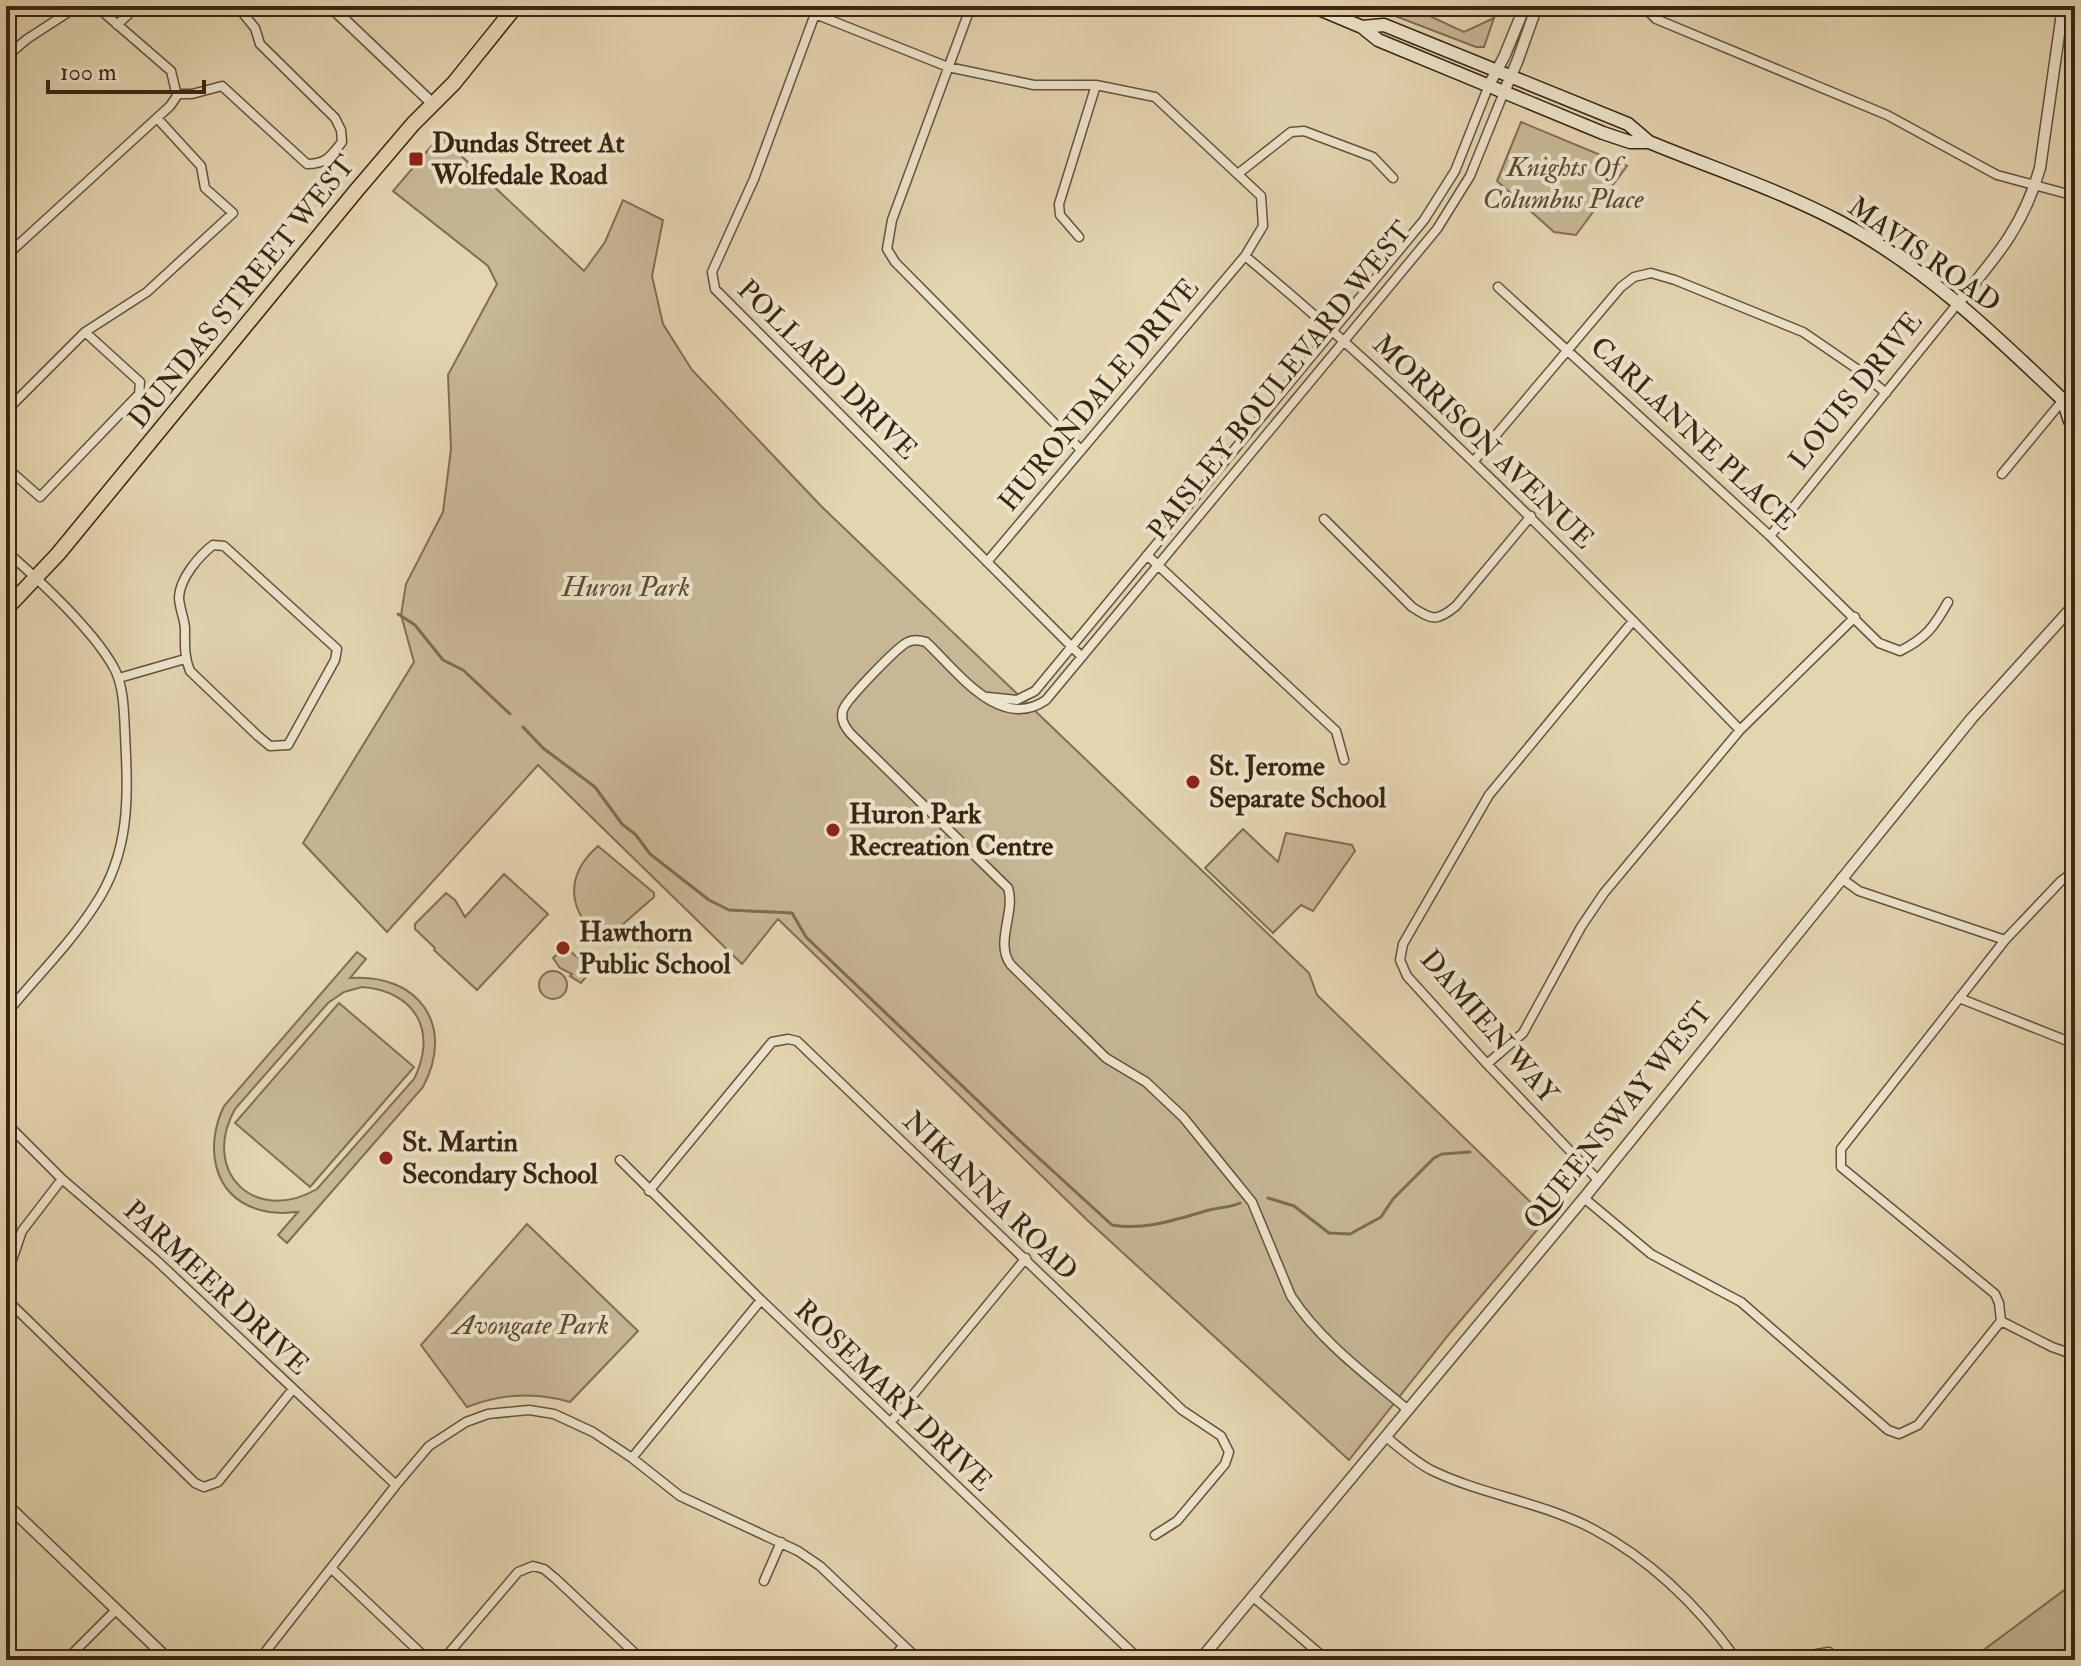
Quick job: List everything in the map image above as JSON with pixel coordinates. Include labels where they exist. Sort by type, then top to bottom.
[{"type":"main road","name":"DUNDAS STREET WEST","points":[[6,609],[123,477],[356,191],[463,71],[516,6]]},
{"type":"main road","name":"MAVIS ROAD","points":[[1312,6],[1362,27],[1378,40],[1504,92],[1630,142],[1649,142]]},
{"type":"main road","name":"MAVIS ROAD","points":[[1362,27],[1384,25],[1497,70],[1628,124],[1649,142],[1842,223],[1958,303],[2069,402],[2070,421],[2075,426]]},
{"type":"street","points":[[6,57],[27,39],[78,6]]},
{"type":"street","points":[[6,256],[170,106],[177,94],[171,71],[96,6]]},
{"type":"street","points":[[117,25],[137,6]]},
{"type":"street","points":[[177,94],[192,94],[222,86],[307,164],[321,164],[342,142],[335,118],[260,44],[255,28],[237,6]]},
{"type":"street","points":[[330,6],[433,104]]},
{"type":"street","points":[[971,6],[892,220],[887,249],[895,262],[1080,449]]},
{"type":"street","name":"PAISLEY BOULEVARD WEST","points":[[985,696],[1009,700],[1030,695],[1442,195],[1525,6]]},
{"type":"street","name":"PAISLEY BOULEVARD WEST","points":[[1408,1410],[1314,1326],[1300,1309],[1291,1296],[1252,1202],[1183,1117],[1146,1082],[1106,1058],[1011,965],[1004,950],[1010,898],[1008,888],[850,733],[843,721],[843,711],[848,700],[909,641],[926,642],[985,696],[1007,709],[1019,711],[1034,708],[1051,696],[1437,229],[1460,195],[1480,152],[1537,6]]},
{"type":"street","points":[[1648,6],[1648,11],[1656,19],[1887,115],[1997,175],[2075,196]]},
{"type":"street","name":"LOUIS DRIVE","points":[[1770,536],[2005,246],[2022,217],[2040,168],[2063,6]]},
{"type":"street","points":[[817,10],[948,67],[1034,85],[1096,85],[1155,97],[1261,196],[1263,226],[1245,256]]},
{"type":"street","name":"POLLARD DRIVE","points":[[817,10],[754,179],[712,272],[715,289],[1082,657]]},
{"type":"street","points":[[1079,237],[1060,215],[1059,204],[1096,85]]},
{"type":"street","points":[[6,411],[85,332],[147,292],[233,213],[205,188],[201,166],[157,118]]},
{"type":"street","points":[[1239,173],[1291,132],[1304,131],[1373,157],[1393,178]]},
{"type":"street","name":"HURONDALE DRIVE","points":[[987,562],[1245,256]]},
{"type":"street","name":"MORRISON AVENUE","points":[[1245,256],[1333,329],[1474,461],[1740,730]]},
{"type":"street","points":[[1474,461],[1621,287],[1634,277],[1651,273],[1803,332],[1886,393]]},
{"type":"street","name":"CARLANNE PLACE","points":[[1498,287],[1770,536],[1879,643],[1900,651],[1931,631],[1948,602]]},
{"type":"street","points":[[6,467],[40,497],[139,394],[140,382],[85,332]]},
{"type":"street","points":[[2002,474],[2069,402]]},
{"type":"street","points":[[1324,519],[1412,607],[1429,618],[1435,618],[1443,617],[1456,606],[1531,516]]},
{"type":"street","points":[[213,545],[224,546],[337,649],[335,660],[293,737],[288,745],[279,747],[270,746],[216,698],[190,671],[185,659],[179,595],[181,585],[202,554],[213,545]]},
{"type":"street","points":[[6,551],[97,642],[119,678],[125,723],[128,810],[117,858],[95,906],[6,1014]]},
{"type":"street","points":[[1147,555],[1336,731],[1344,760]]},
{"type":"street","name":"QUEENSWAY WEST","points":[[1200,1660],[1584,1198],[1972,718],[2075,604]]},
{"type":"street","points":[[1487,1064],[1523,1033],[1581,927],[1604,893],[1740,730],[1855,617]]},
{"type":"street","name":"DAMIEN WAY","points":[[1598,1180],[1407,976],[1400,960],[1403,944],[1489,795],[1633,621]]},
{"type":"street","points":[[119,678],[185,659]]},
{"type":"street","points":[[1584,1198],[1651,1254],[1741,1302],[1888,1430],[1899,1434],[1918,1425],[2001,1321],[1999,1303],[1995,1294],[1841,1167],[1841,1149],[2005,940],[2061,881],[2075,871]]},
{"type":"street","points":[[1841,878],[1859,891],[2005,940]]},
{"type":"street","points":[[1959,998],[2075,1044]]},
{"type":"street","name":"NIKANNA ROAD","points":[[649,1191],[772,1042],[797,1041],[1182,1410],[1221,1436],[1229,1452],[1225,1464],[1177,1521],[1155,1535]]},
{"type":"street","name":"PARMEER DRIVE","points":[[6,1123],[62,1179],[156,1260],[396,1485]]},
{"type":"street","name":"ROSEMARY DRIVE","points":[[620,1160],[761,1300],[1140,1660]]},
{"type":"street","points":[[6,1278],[22,1231],[62,1179]]},
{"type":"street","points":[[890,1423],[1026,1258]]},
{"type":"street","points":[[6,1295],[8,1301],[184,1473],[204,1487],[218,1482],[293,1389]]},
{"type":"street","points":[[632,1458],[761,1300]]},
{"type":"street","points":[[2001,1321],[2075,1355]]},
{"type":"street","points":[[259,1660],[396,1485],[441,1437],[466,1422],[498,1411],[529,1410],[554,1414],[593,1432],[680,1496],[781,1542],[820,1566],[919,1660]]},
{"type":"street","points":[[1386,1437],[1440,1474],[1592,1528],[1630,1552],[1674,1586],[1720,1636],[1737,1660]]},
{"type":"street","points":[[6,1504],[169,1660]]},
{"type":"street","points":[[764,1581],[781,1542]]},
{"type":"street","points":[[443,1660],[518,1572],[533,1566],[544,1569],[556,1579],[642,1660]]},
{"type":"street","points":[[332,1569],[428,1660]]},
{"type":"street","points":[[1252,1596],[1327,1660]]},
{"type":"street","points":[[66,1660],[116,1610]]},
{"type":"street","points":[[891,1660],[903,1646]]},
{"type":"street","points":[[1804,1660],[1820,1652],[1829,1652],[1830,1660]]},
{"type":"green space","points":[[1369,6],[1408,6],[1464,32],[1494,18],[1484,47],[1476,47]]},
{"type":"green space","name":"Knights Of Columbus Place","points":[[1521,122],[1627,166],[1576,235],[1554,232],[1497,181]]},
{"type":"green space","name":"Huron Park","points":[[440,136],[584,271],[605,242],[623,200],[663,220],[652,276],[663,324],[692,370],[821,506],[1309,973],[1317,995],[1547,1218],[1349,1460],[1086,1219],[778,919],[742,964],[538,765],[387,932],[303,843],[414,662],[401,615],[406,584],[443,512],[451,449],[448,375],[497,284],[488,266],[393,191]]},
{"type":"green space","points":[[1243,829],[1278,862],[1286,833],[1352,845],[1355,851],[1313,911],[1301,905],[1273,933],[1205,868]]},
{"type":"green space","points":[[598,846],[654,893],[654,897],[606,939],[583,919],[574,895],[579,870]]},
{"type":"green space","points":[[504,874],[548,914],[477,990],[434,950],[415,929],[415,924],[446,893],[455,900],[465,917]]},
{"type":"green space","points":[[565,947],[588,966],[590,972],[581,983],[560,968],[553,958]]},
{"type":"green space","points":[[357,952],[366,959],[350,978],[395,984],[412,994],[424,1007],[432,1024],[435,1043],[432,1064],[423,1087],[287,1243],[278,1235],[298,1212],[260,1210],[244,1203],[222,1181],[214,1152],[218,1121],[224,1106]],"holes":[[[362,987],[396,996],[417,1016],[423,1045],[414,1079],[317,1189],[294,1198],[273,1201],[255,1196],[240,1186],[229,1171],[224,1153],[226,1132],[235,1109],[328,1003],[344,992]]]},
{"type":"green space","points":[[553,971],[563,975],[567,985],[563,995],[553,999],[543,995],[539,985],[543,975]]},
{"type":"green space","points":[[339,1003],[414,1067],[310,1187],[235,1123]]},
{"type":"green space","name":"Avongate Park","points":[[527,1224],[638,1331],[570,1402],[544,1396],[518,1396],[492,1399],[467,1407],[421,1345]]},
{"type":"green space","points":[[2075,1582],[2075,1660],[1970,1660]]},
{"type":"waterway","points":[[398,614],[415,625],[443,660],[463,670],[510,714]]},
{"type":"waterway","points":[[523,727],[543,748],[595,787],[622,824],[636,835],[650,854],[709,900],[729,910],[792,913],[806,937],[1112,1225],[1149,1225],[1240,1203]]},
{"type":"waterway","points":[[1268,1198],[1294,1206],[1329,1233],[1350,1234],[1381,1217],[1393,1199],[1434,1158],[1442,1154],[1470,1152]]},
{"type":"place","name":"Dundas Street At Wolfedale Road","points":[[416,159]]},
{"type":"place","name":"St. Jerome Separate School","points":[[1193,782]]},
{"type":"place","name":"Huron Park Recreation Centre","points":[[833,830]]},
{"type":"place","name":"Hawthorn Public School","points":[[563,948]]},
{"type":"place","name":"St. Martin Secondary School","points":[[386,1158]]}]
